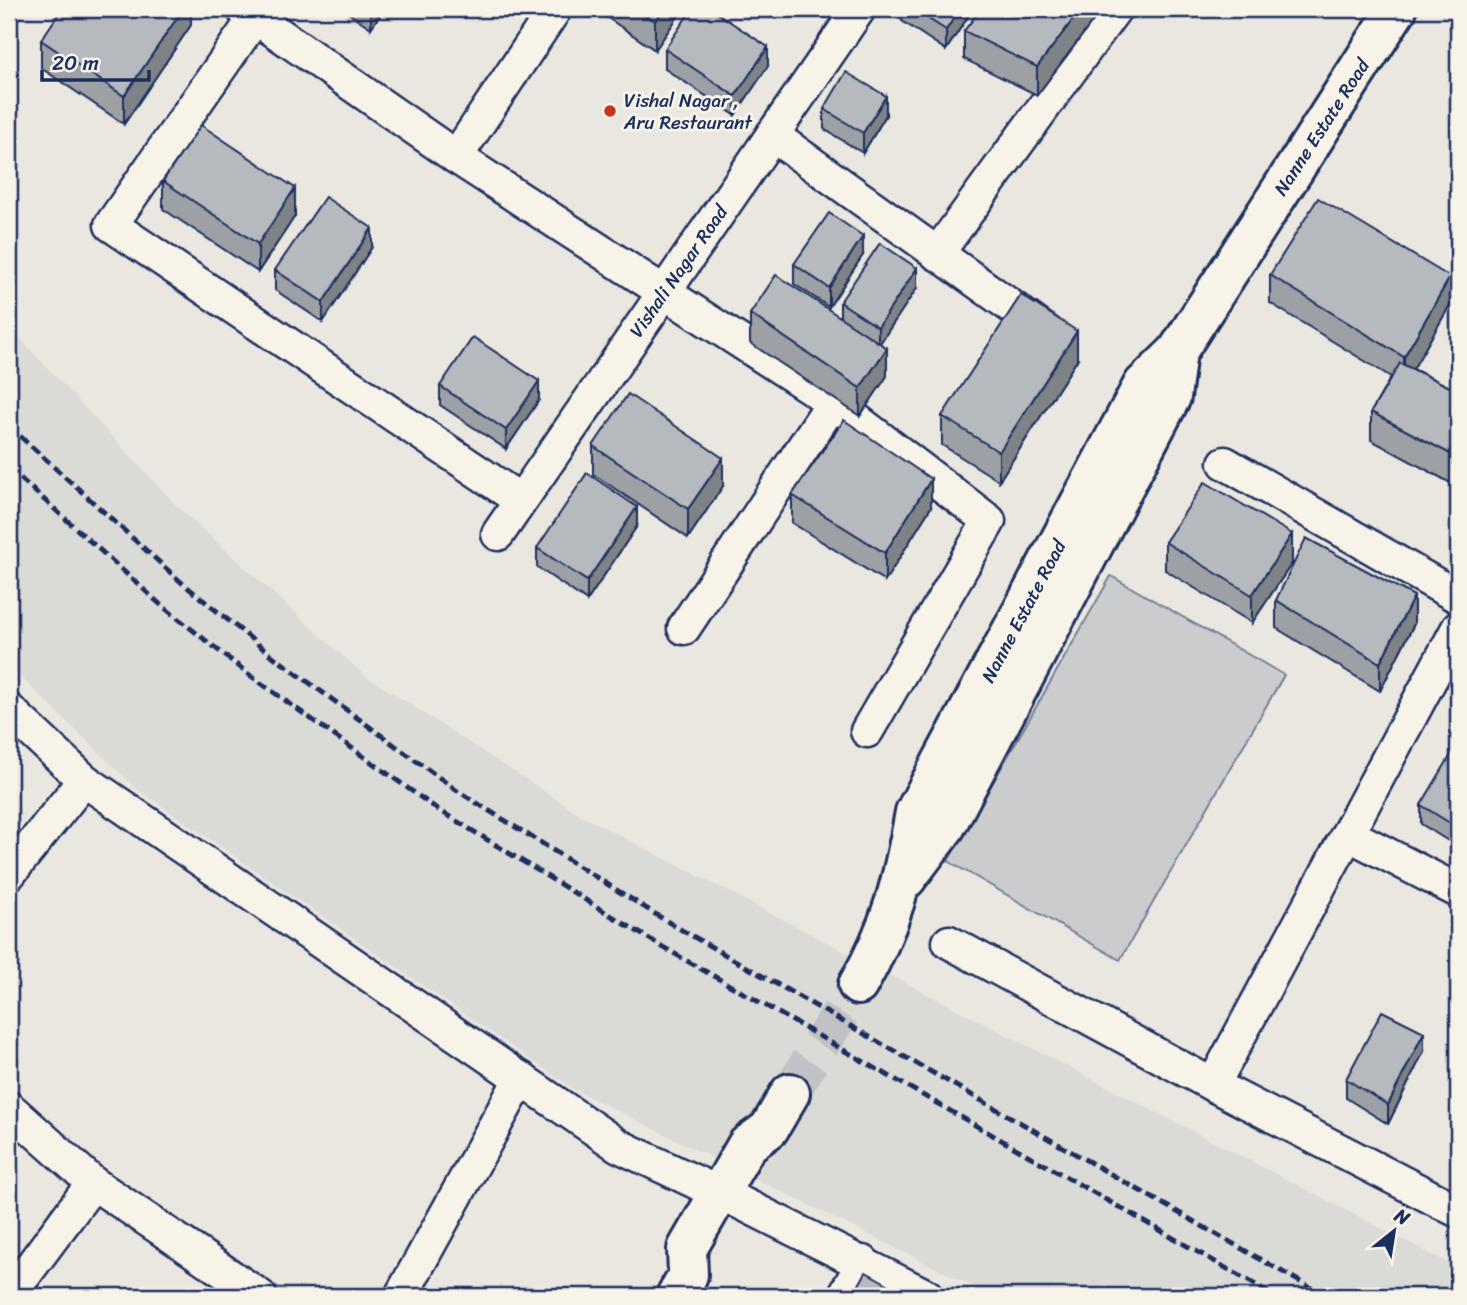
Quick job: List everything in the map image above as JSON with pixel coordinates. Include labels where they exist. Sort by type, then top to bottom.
[{"type":"street","points":[[456,157],[555,9]]},
{"type":"street","name":"Vishali Nagar Road","points":[[498,534],[859,9]]},
{"type":"street","points":[[937,254],[1115,9]]},
{"type":"street","name":"Nanne Estate Road","points":[[858,985],[876,955],[902,885],[915,812],[1143,386],[1177,352],[1397,9]]},
{"type":"street","points":[[520,500],[111,225],[253,11],[456,157],[832,402],[989,521],[867,731]]},
{"type":"street","points":[[772,135],[1050,334]]},
{"type":"street","points":[[684,628],[832,402]]},
{"type":"street","points":[[1225,463],[1458,597]]},
{"type":"street","points":[[1213,1084],[1458,628]]},
{"type":"street","points":[[9,710],[84,780],[619,1146],[863,1262],[926,1296]]},
{"type":"street","points":[[9,874],[84,780]]},
{"type":"street","points":[[1348,834],[1458,891]]},
{"type":"street","points":[[949,942],[1213,1084],[1458,1211]]},
{"type":"street","points":[[401,1296],[521,1078]]},
{"type":"street","points":[[682,1286],[687,1249],[729,1197],[747,1145],[769,1129],[790,1093]]},
{"type":"street","points":[[9,1108],[93,1183],[260,1296]]},
{"type":"street","points":[[9,1296],[93,1183]]},
{"type":"street","points":[[844,1296],[863,1262]]},
{"type":"shaded area","points":[[9,327],[179,508],[363,674],[584,817],[1458,1268],[1458,1296],[993,1296],[575,1090],[137,789],[9,666]]},
{"type":"shaded area","points":[[1111,576],[1284,675],[1120,960],[948,861]]},
{"type":"building","points":[[62,9],[183,9],[124,96],[41,40]]},
{"type":"building","points":[[636,9],[664,9],[655,21]]},
{"type":"building","points":[[692,9],[711,9],[768,47],[735,96],[665,49]]},
{"type":"building","points":[[913,9],[960,9],[946,30]]},
{"type":"building","points":[[981,9],[1081,9],[1037,67],[964,31]]},
{"type":"building","points":[[846,72],[886,96],[863,133],[824,109]]},
{"type":"building","points":[[201,125],[295,188],[258,244],[163,181]]},
{"type":"building","points":[[325,197],[372,228],[323,302],[275,270]]},
{"type":"building","points":[[1318,198],[1450,277],[1404,357],[1270,275]]},
{"type":"building","points":[[829,213],[863,236],[829,288],[794,264]]},
{"type":"building","points":[[880,243],[917,268],[878,327],[840,302]]},
{"type":"building","points":[[776,275],[887,348],[860,388],[750,314]]},
{"type":"building","points":[[1021,295],[1077,331],[999,452],[942,416]]},
{"type":"building","points":[[473,337],[539,381],[506,430],[440,386]]},
{"type":"building","points":[[1400,363],[1458,391],[1458,458],[1371,412]]},
{"type":"building","points":[[628,394],[723,458],[688,509],[593,446]]},
{"type":"building","points":[[844,420],[931,479],[885,553],[792,495]]},
{"type":"building","points":[[587,473],[637,507],[587,581],[537,548]]},
{"type":"building","points":[[1205,482],[1292,534],[1252,595],[1165,542]]},
{"type":"building","points":[[1306,538],[1414,596],[1380,663],[1276,600]]},
{"type":"building","points":[[1454,750],[1458,753],[1458,828],[1421,805]]},
{"type":"building","points":[[1382,1011],[1424,1032],[1388,1105],[1346,1079]]},
{"type":"building","points":[[866,1272],[909,1296],[853,1296]]},
{"type":"tunnel","points":[[790,1093],[858,985]]},
{"type":"railway","points":[[9,426],[181,582],[270,654],[456,790],[673,925],[1325,1296]]},
{"type":"railway","points":[[9,468],[161,605],[251,676],[437,809],[661,946],[1275,1296]]},
{"type":"place","name":"Vishal Nagar , Aru Restaurant","points":[[610,111]]}]
